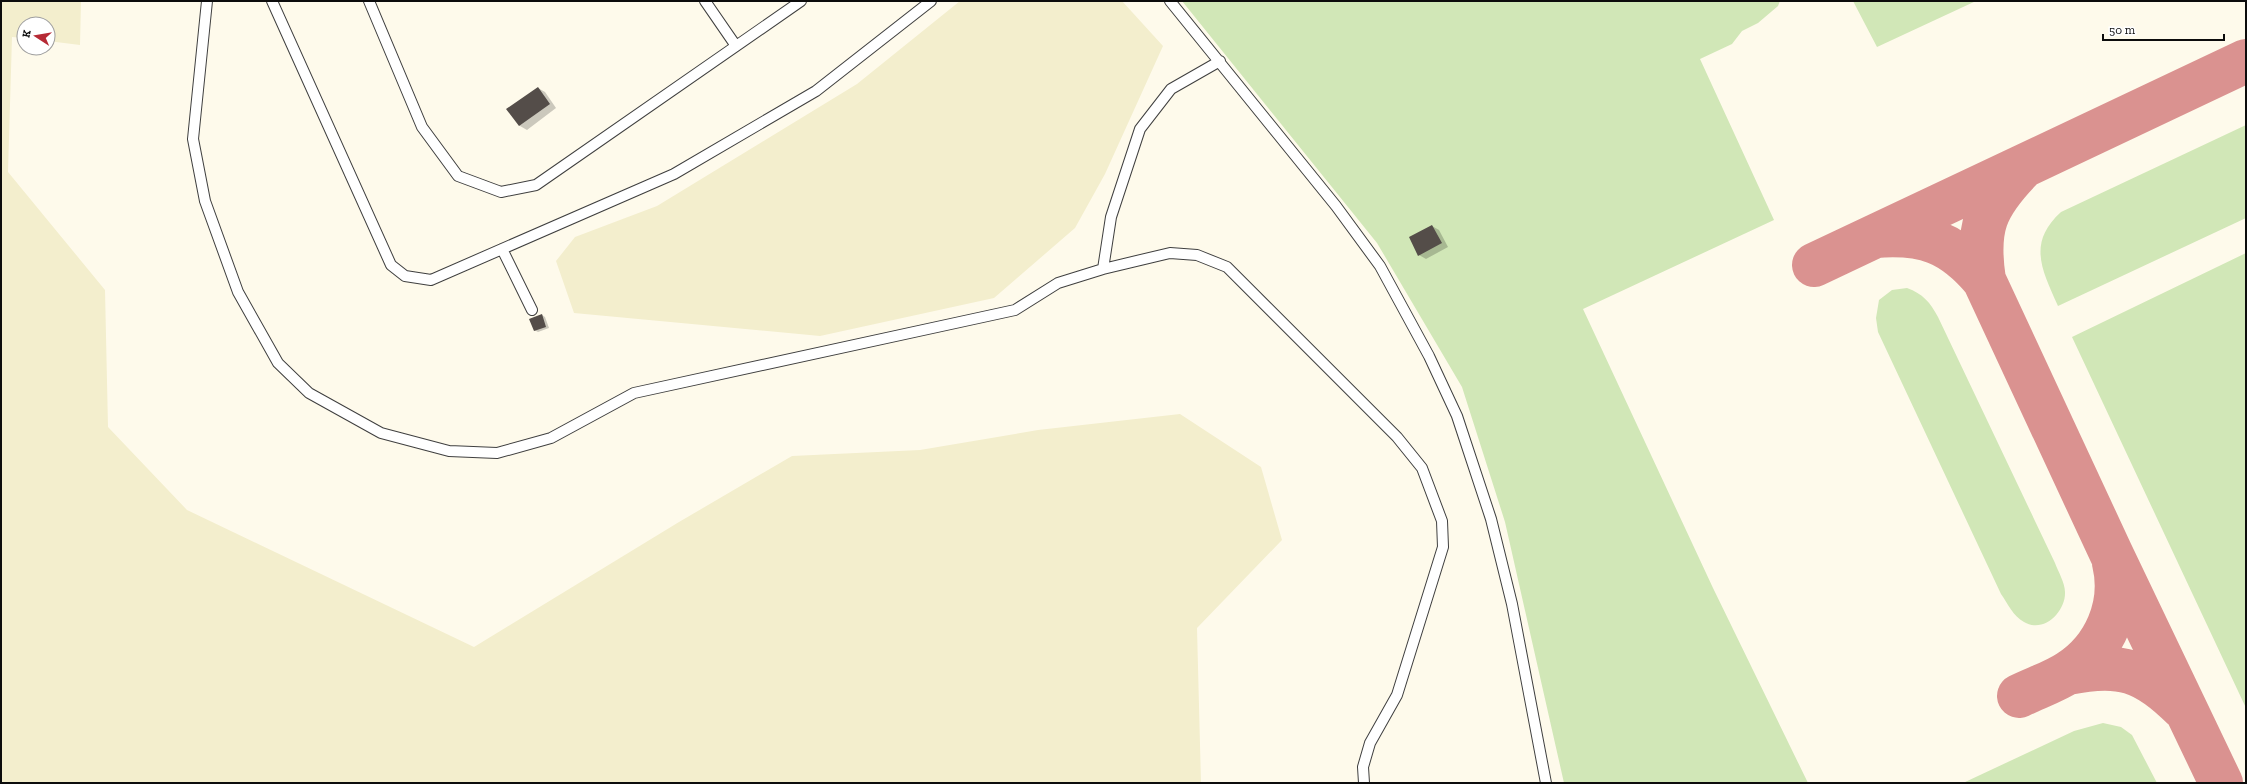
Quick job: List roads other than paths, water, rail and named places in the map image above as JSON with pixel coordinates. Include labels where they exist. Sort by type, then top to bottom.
[{"type":"lane","points":[[207,1],[193,139],[205,200],[238,292],[278,363],[309,393],[381,433],[449,451],[497,453],[551,438],[634,392],[1014,310],[1058,283],[1103,269],[1170,253],[1197,255],[1227,267],[1397,436],[1422,468],[1442,521],[1443,547],[1397,695],[1370,743],[1363,767],[1364,783]]},
{"type":"lane","points":[[272,1],[390,265],[405,276],[431,280],[674,174],[816,91],[931,1]]},
{"type":"lane","points":[[368,1],[422,127],[458,176],[501,192],[536,185],[801,1]]},
{"type":"lane","points":[[705,1],[736,46]]},
{"type":"lane","points":[[1170,1],[1336,206],[1380,266],[1416,331],[1457,416],[1491,519],[1510,596],[1546,783]]},
{"type":"lane","points":[[1103,269],[1112,216],[1140,129],[1171,89],[1220,61]]},
{"type":"lane","points":[[502,249],[532,310]]}]
